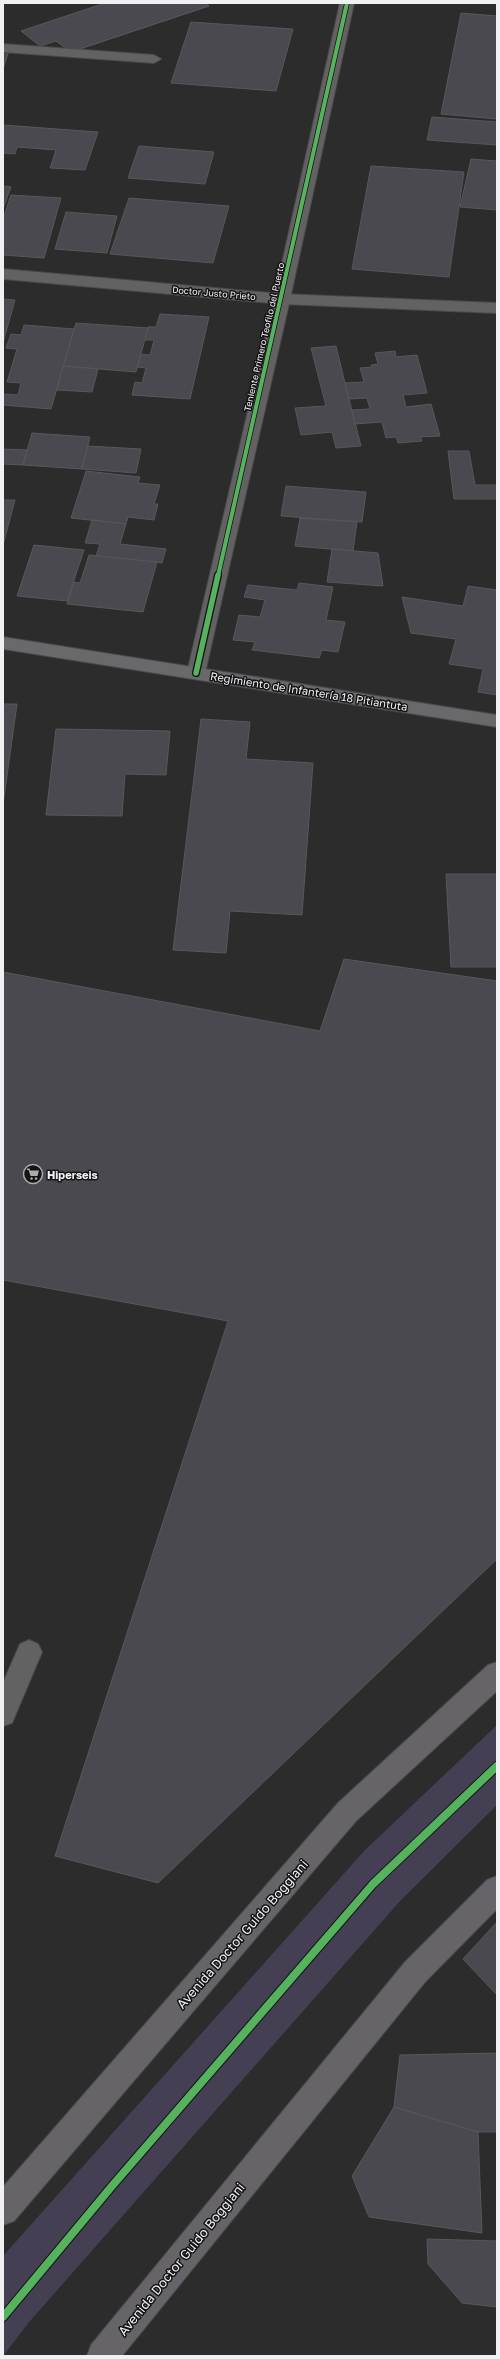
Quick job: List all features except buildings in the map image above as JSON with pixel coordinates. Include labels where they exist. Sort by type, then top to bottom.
[{"type":"main road","name":"Regimiento de Infantería 18 Pitiantuta","points":[[3,643],[497,721]]},
{"type":"main road","name":"Avenida Doctor Guido Boggiani","points":[[3,2210],[347,1812],[497,1674]]},
{"type":"main road","name":"Avenida Doctor Guido Boggiani","points":[[102,2356],[415,1972],[497,1890]]},
{"type":"street","name":"Teniente Primero Teofilo del Puerto","points":[[196,673],[282,299],[347,3]]},
{"type":"street","points":[[3,48],[154,59]]},
{"type":"street","name":"Doctor Justo Prieto","points":[[3,274],[282,299],[497,308]]},
{"type":"street","points":[[3,1714],[29,1652]]},
{"type":"shaded area","points":[[497,1725],[497,1805],[401,1900],[30,2321],[3,2356],[3,2256],[365,1850]]},
{"type":"cycle path","points":[[196,673],[282,299],[347,3]]},
{"type":"cycle path","points":[[3,2317],[112,2186],[373,1884],[497,1766]]},
{"type":"place","name":"Hiperseis","points":[[33,1174]]}]
